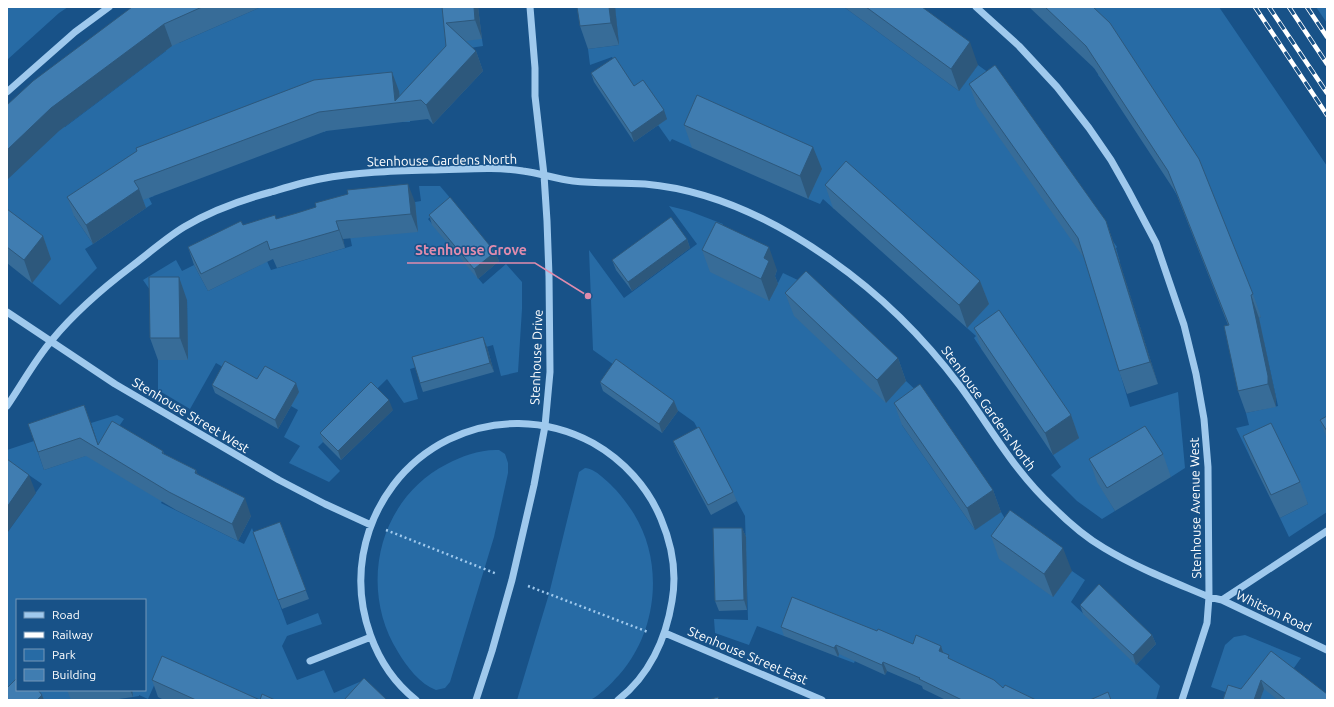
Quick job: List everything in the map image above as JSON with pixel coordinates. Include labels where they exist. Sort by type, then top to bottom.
[{"type":"street","points":[[7,92],[75,32],[109,7]]},
{"type":"street","name":"Stenhouse Drive","points":[[476,700],[492,651],[512,580],[534,484],[544,426],[550,372],[549,268],[544,175],[535,96],[535,68],[530,7]]},
{"type":"street","name":"Stenhouse Avenue West","points":[[976,7],[1019,46],[1053,82],[1073,106],[1111,160],[1156,244],[1184,325],[1196,374],[1204,419],[1208,467],[1209,598],[1207,622],[1182,700]]},
{"type":"street","name":"Stenhouse Gardens North","points":[[7,406],[51,341],[82,308],[114,280],[183,228],[214,212],[249,198],[317,179],[394,170],[500,169],[525,171],[574,182],[644,184],[680,188],[712,197],[740,208],[802,241],[861,282],[890,307],[940,360],[963,390],[1009,458],[1030,484],[1076,528],[1102,547],[1130,562],[1209,598]]},
{"type":"street","name":"Stenhouse Street West","points":[[7,312],[115,384],[280,480],[325,504],[371,525]]},
{"type":"street","points":[[416,700],[398,682],[386,665],[371,637],[363,607],[361,565],[371,525],[379,507],[393,485],[416,461],[432,449],[461,434],[486,427],[505,424],[525,424],[544,426],[565,431],[603,449],[619,461],[634,476],[647,493],[658,511],[666,530],[674,571],[674,592],[665,633],[656,654],[646,670],[635,685],[618,700]]},
{"type":"street","points":[[1222,600],[1327,531]]},
{"type":"street","name":"Whitson Road","points":[[1209,598],[1222,600],[1327,650]]},
{"type":"street","name":"Stenhouse Street East","points":[[665,633],[822,700]]},
{"type":"street","points":[[310,661],[371,637]]},
{"type":"green space","points":[[7,7],[68,7],[59,13],[7,60]]},
{"type":"green space","points":[[261,7],[447,7],[482,39],[483,46],[470,48],[409,112],[410,122],[402,122],[399,91],[335,98],[339,129],[330,129],[324,132],[313,103],[143,167],[154,196],[149,198],[152,204],[146,208],[127,181],[74,216],[93,244],[85,249],[97,268],[60,305],[32,283],[51,259],[7,225],[7,180],[30,114],[65,127],[166,51],[147,25],[179,43]]},
{"type":"green space","points":[[615,7],[844,7],[959,91],[978,65],[996,78],[1117,247],[1120,262],[1108,332],[1130,407],[1178,392],[1185,468],[1171,477],[1153,448],[1098,482],[1115,511],[1102,519],[1077,501],[1051,475],[1061,467],[1053,455],[1079,438],[1007,333],[982,350],[974,338],[976,336],[967,328],[988,304],[833,208],[823,199],[820,204],[808,199],[821,169],[705,118],[692,148],[672,139],[670,142],[658,125],[667,119],[638,95],[612,57],[590,65],[588,49],[619,45]]},
{"type":"green space","points":[[1078,7],[1219,7],[1327,166],[1327,512],[1289,537],[1280,518],[1308,504],[1279,445],[1251,459],[1236,428],[1249,425],[1246,413],[1278,406],[1264,342],[1230,329],[1261,317],[1175,192],[1132,66],[1105,84],[1098,75],[1100,73],[1093,67],[1116,43]]},
{"type":"green space","points":[[1316,7],[1327,7],[1327,23]]},
{"type":"green space","points":[[419,186],[440,186],[451,199],[428,219],[483,284],[506,264],[522,282],[518,372],[501,376],[493,345],[410,369],[418,399],[404,403],[387,379],[318,447],[340,471],[329,482],[289,463],[300,446],[284,437],[298,410],[216,363],[190,409],[158,390],[158,360],[188,360],[187,300],[157,300],[143,280],[176,260],[182,271],[194,265],[208,291],[260,265],[255,235],[271,270],[352,246],[344,208],[417,232],[415,202],[421,201]]},
{"type":"green space","points":[[669,206],[689,211],[723,224],[716,240],[769,301],[783,273],[802,282],[886,402],[906,381],[919,393],[902,425],[975,530],[1001,512],[1053,597],[1072,571],[1085,580],[1071,602],[1160,686],[1156,700],[1020,700],[868,632],[854,663],[838,657],[849,628],[784,636],[757,626],[749,645],[715,633],[714,619],[748,620],[745,516],[694,422],[593,350],[589,250],[624,298],[697,244]]},
{"type":"green space","points":[[117,415],[124,419],[113,435],[178,474],[161,503],[244,544],[252,528],[287,625],[318,613],[322,624],[287,636],[282,646],[297,680],[324,670],[334,693],[364,680],[366,700],[229,700],[161,670],[148,699],[139,695],[133,697],[132,691],[146,691],[146,599],[16,599],[16,691],[71,691],[72,700],[7,700],[7,533],[42,484],[7,460],[7,450],[34,441],[44,470],[100,451],[91,423]]},
{"type":"green space","points":[[499,450],[505,454],[508,463],[508,473],[494,537],[450,682],[445,688],[436,690],[419,679],[405,663],[386,627],[379,601],[378,574],[382,547],[391,522],[405,499],[423,480],[459,458],[479,452]]},
{"type":"green space","points":[[585,468],[593,470],[616,490],[634,514],[643,532],[653,572],[653,593],[650,613],[644,633],[635,652],[624,669],[613,682],[594,698],[590,700],[517,700],[549,594],[579,472]]},
{"type":"green space","points":[[1245,635],[1301,658],[1291,672],[1278,700],[1248,700],[1211,687],[1225,645],[1234,637]]},
{"type":"building","points":[[132,7],[202,7],[164,24],[51,108],[7,150],[7,105],[33,81]]},
{"type":"building","points":[[442,7],[474,7],[475,20],[446,23],[476,51],[426,105],[421,100],[319,112],[134,181],[139,189],[86,225],[67,197],[137,151],[136,148],[314,80],[392,72],[395,101],[446,46]]},
{"type":"building","points":[[577,7],[609,7],[611,23],[580,26]]},
{"type":"building","points":[[866,7],[922,7],[970,42],[951,69]]},
{"type":"building","points":[[1045,7],[1093,7],[1110,23],[1199,159],[1253,294],[1251,295],[1268,376],[1268,384],[1238,391],[1224,326],[1229,325],[1168,171],[1086,46]]},
{"type":"building","points":[[615,57],[634,86],[643,80],[664,110],[631,133],[591,73]]},
{"type":"building","points":[[995,65],[1106,221],[1150,362],[1119,371],[1078,238],[969,84]]},
{"type":"building","points":[[697,95],[813,147],[800,176],[684,125]]},
{"type":"building","points":[[846,161],[980,281],[959,305],[825,185]]},
{"type":"building","points":[[408,184],[411,214],[336,221],[339,230],[270,250],[267,241],[201,274],[188,247],[241,221],[243,225],[275,215],[276,219],[297,213],[316,207],[315,203],[348,194],[347,190]]},
{"type":"building","points":[[450,197],[495,252],[474,269],[429,215]]},
{"type":"building","points":[[7,209],[43,236],[24,260],[7,247]]},
{"type":"building","points":[[671,217],[687,239],[628,282],[612,260]]},
{"type":"building","points":[[716,222],[769,247],[764,258],[769,261],[761,279],[702,250]]},
{"type":"building","points":[[806,271],[898,358],[877,380],[785,293]]},
{"type":"building","points":[[149,277],[179,277],[180,338],[150,338]]},
{"type":"building","points":[[999,310],[1071,415],[1045,433],[974,328]]},
{"type":"building","points":[[483,337],[490,363],[420,383],[412,357]]},
{"type":"building","points":[[616,359],[674,401],[659,424],[600,382]]},
{"type":"building","points":[[225,361],[257,379],[265,366],[296,383],[275,420],[212,385]]},
{"type":"building","points":[[371,382],[389,400],[338,451],[320,433]]},
{"type":"building","points":[[920,384],[993,490],[967,508],[894,403]]},
{"type":"building","points":[[84,405],[98,445],[112,421],[163,451],[162,453],[196,470],[195,473],[245,498],[232,524],[169,492],[80,438],[38,452],[28,424]]},
{"type":"building","points":[[1327,416],[1327,431],[1320,420]]},
{"type":"building","points":[[1271,423],[1300,482],[1271,495],[1243,436]]},
{"type":"building","points":[[1145,426],[1163,454],[1107,488],[1089,459]]},
{"type":"building","points":[[699,427],[733,492],[708,505],[673,441]]},
{"type":"building","points":[[7,459],[29,475],[7,507]]},
{"type":"building","points":[[1010,510],[1063,548],[1044,574],[991,536]]},
{"type":"building","points":[[280,522],[306,590],[278,600],[253,532]]},
{"type":"building","points":[[713,528],[742,528],[744,600],[715,601]]},
{"type":"building","points":[[1099,584],[1152,635],[1133,655],[1080,605]]},
{"type":"building","points":[[792,597],[877,631],[878,629],[913,644],[916,635],[941,646],[939,651],[949,655],[948,658],[994,680],[1003,688],[1005,685],[1036,700],[962,700],[919,679],[920,678],[883,662],[882,665],[836,645],[834,648],[781,627]]},
{"type":"building","points":[[1271,651],[1327,694],[1327,700],[1286,700],[1261,680],[1254,700],[1223,700],[1228,685],[1241,689]]},
{"type":"building","points":[[162,656],[260,700],[196,700],[152,680]]},
{"type":"building","points":[[364,678],[387,700],[344,700]]},
{"type":"building","points":[[16,679],[16,691],[39,691],[42,695],[37,700],[7,700],[7,688]]},
{"type":"building","points":[[1108,692],[1111,700],[1090,700]]},
{"type":"building","points":[[262,694],[275,700],[260,700]]},
{"type":"building","points":[[718,697],[719,700],[708,700]]},
{"type":"railway","points":[[1255,7],[1327,115]]},
{"type":"railway","points":[[1269,7],[1327,93]]},
{"type":"railway","points":[[1289,7],[1327,64]]},
{"type":"railway","points":[[1307,7],[1327,37]]},
{"type":"place","name":"Stenhouse Grove","points":[[588,296]]}]
